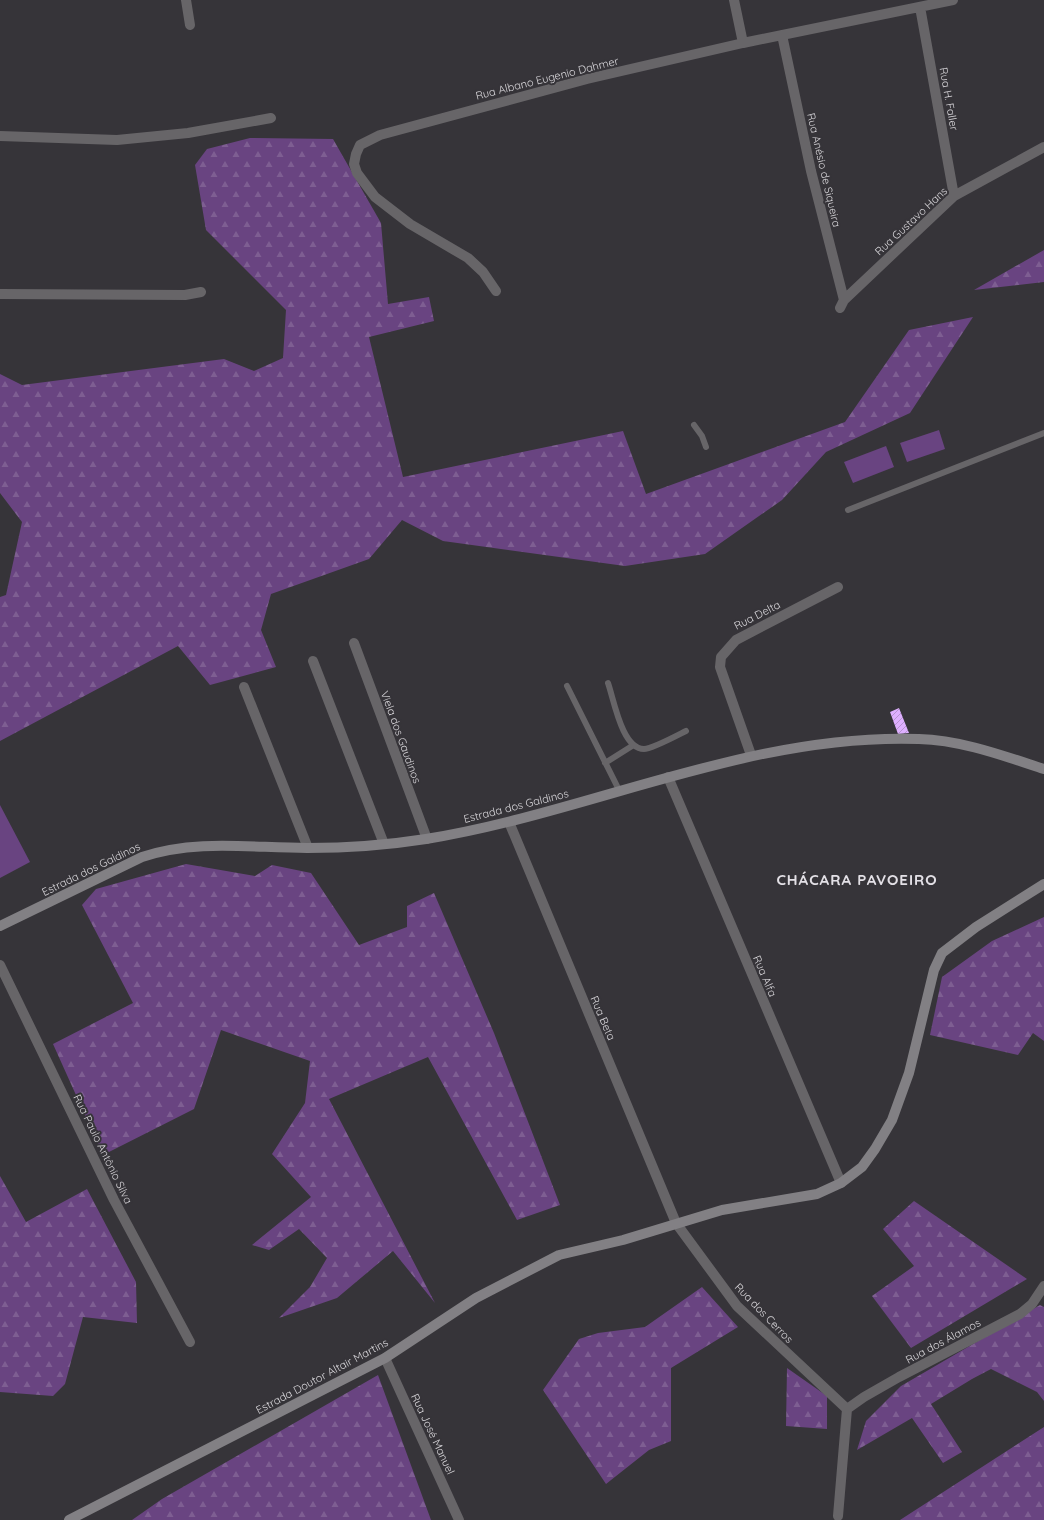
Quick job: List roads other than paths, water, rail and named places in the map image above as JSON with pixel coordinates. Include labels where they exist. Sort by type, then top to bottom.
[{"type":"street","points":[[186,0],[190,25]]},
{"type":"street","points":[[734,0],[743,43]]},
{"type":"street","name":"Rua Albano Eugenio Dahmer","points":[[496,291],[483,272],[468,258],[410,224],[375,197],[357,173],[354,164],[360,145],[380,135],[564,85],[743,43],[953,0]]},
{"type":"street","name":"Rua H. Faller","points":[[920,7],[954,196]]},
{"type":"street","name":"Rua Anésio de Siqueira","points":[[782,35],[811,171],[842,304]]},
{"type":"street","points":[[0,136],[117,140],[188,133],[271,118]]},
{"type":"street","name":"Rua Gustavo Hans","points":[[842,304],[954,196],[1044,147]]},
{"type":"street","points":[[0,294],[185,295],[201,292]]},
{"type":"street","name":"Rua Delta","points":[[751,755],[720,666],[721,657],[736,640],[838,587]]},
{"type":"street","name":"Viela dos Gaudinos","points":[[354,643],[427,839]]},
{"type":"street","points":[[313,661],[384,844]]},
{"type":"street","points":[[244,687],[308,848]]},
{"type":"street","name":"Estrada dos Galdinos","points":[[0,926],[142,857],[162,850],[189,846],[308,848],[384,844],[427,839],[509,822],[751,755],[862,739],[921,738],[973,748],[1044,769]]},
{"type":"street","name":"Rua Alfa","points":[[668,777],[841,1183]]},
{"type":"street","name":"Rua Beta","points":[[509,822],[676,1223]]},
{"type":"street","name":"Estrada Doutor Altair Martins","points":[[69,1520],[385,1358],[476,1298],[559,1255],[623,1240],[722,1210],[817,1194],[841,1183],[862,1167],[875,1149],[892,1120],[909,1073],[934,970],[942,953],[971,930],[1044,884]]},
{"type":"street","name":"Rua Paulo Antônio Silva","points":[[0,965],[114,1200],[190,1342]]},
{"type":"street","name":"Rua dos Cerros","points":[[676,1223],[737,1306],[847,1409]]},
{"type":"street","name":"Rua dos Álamos","points":[[847,1409],[864,1397],[894,1380],[1020,1314],[1032,1304],[1044,1286]]},
{"type":"street","name":"Rua José Manuel","points":[[385,1358],[459,1520]]},
{"type":"street","points":[[838,1516],[847,1409]]},
{"type":"lane","points":[[694,424],[702,436],[706,447]]},
{"type":"lane","points":[[848,510],[1044,434]]},
{"type":"lane","points":[[608,683],[624,734],[632,746],[645,750],[686,731]]},
{"type":"lane","points":[[567,686],[620,792]]},
{"type":"lane","points":[[605,763],[632,746]]},
{"type":"district","name":"CHÁCARA PAVOEIRO","points":[[857,880]]}]
